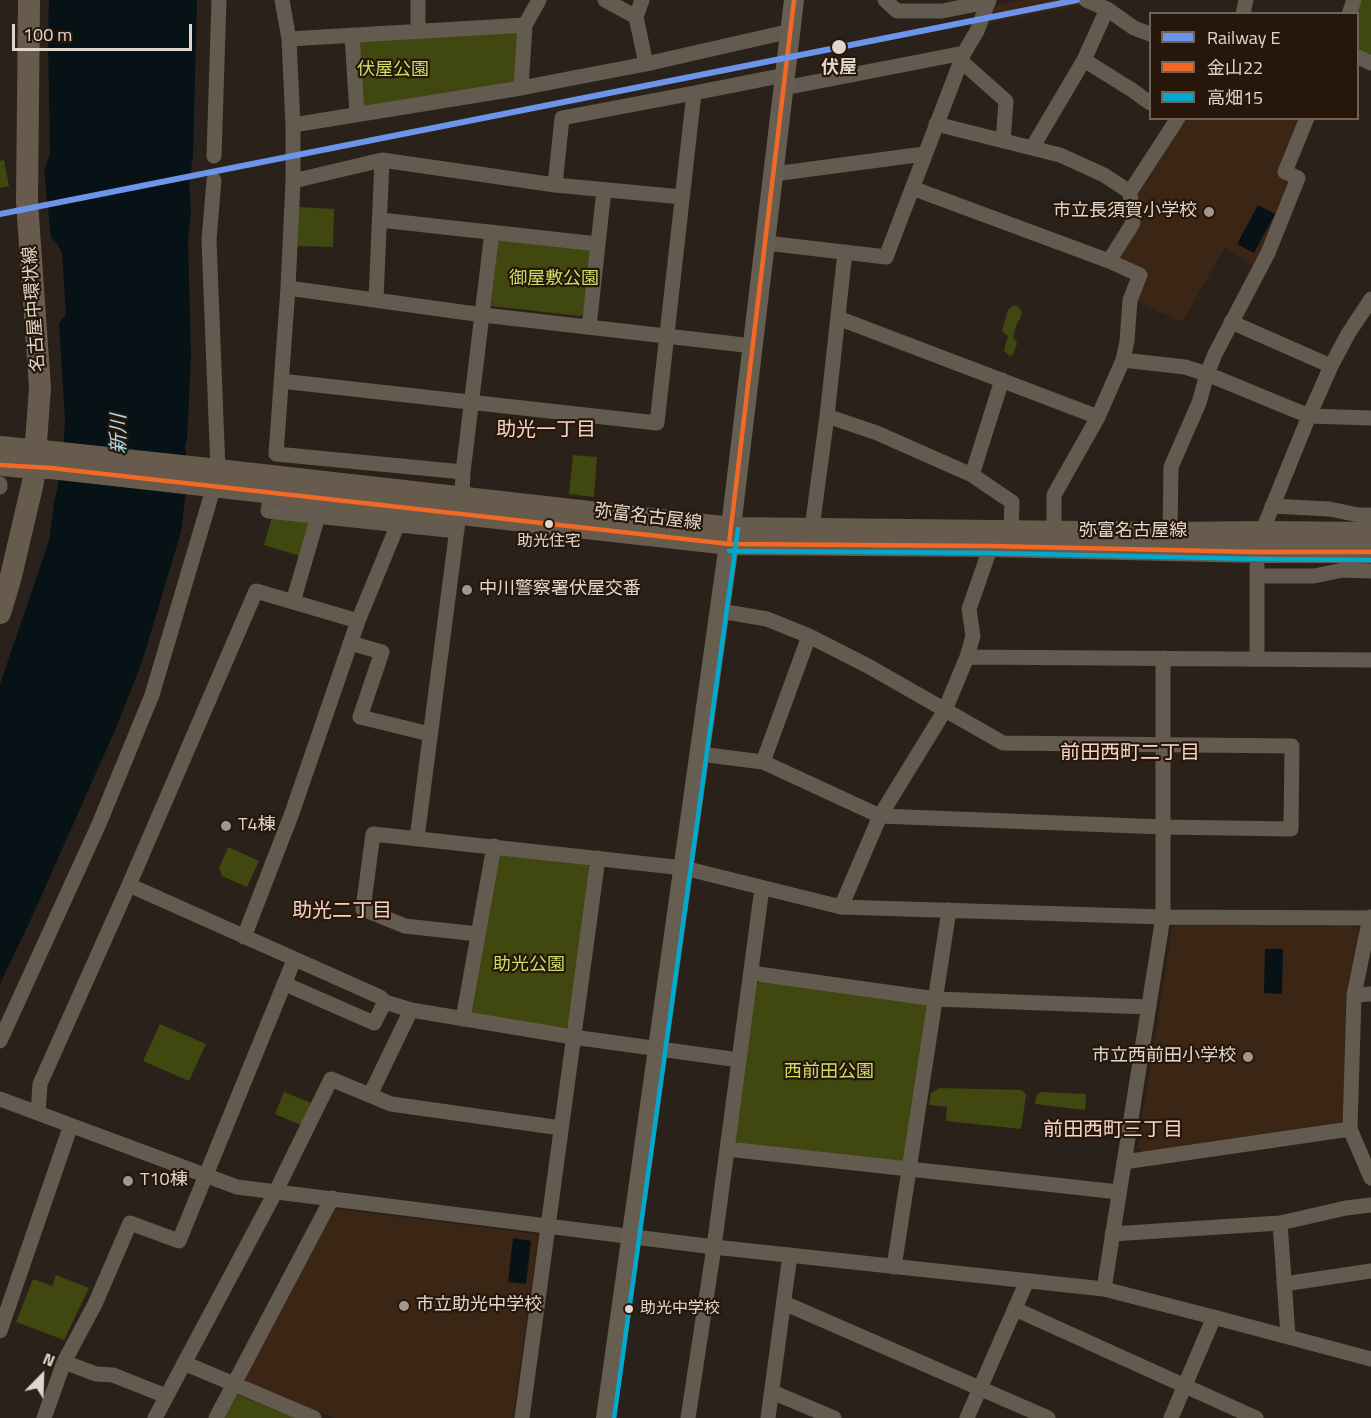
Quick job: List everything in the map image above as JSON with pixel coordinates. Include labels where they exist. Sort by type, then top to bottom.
[{"type":"main road","name":"名古屋中環状線","points":[[0,613],[33,482],[43,460],[27,202],[29,0]]},
{"type":"main road","name":"弥富名古屋線","points":[[0,447],[43,460],[206,477],[459,514],[730,536],[991,546],[1260,542],[1371,533]]},
{"type":"main road","name":"弥富名古屋線","points":[[0,465],[43,460]]},
{"type":"main road","name":"弥富名古屋線","points":[[730,536],[812,528],[1170,533],[1371,552]]},
{"type":"street","points":[[214,156],[219,0]]},
{"type":"street","points":[[282,0],[289,39],[293,181],[288,288],[275,457],[463,472]]},
{"type":"street","points":[[418,0],[418,31]]},
{"type":"street","points":[[521,88],[525,25],[539,0]]},
{"type":"street","points":[[605,0],[636,18]]},
{"type":"street","points":[[642,0],[636,18],[646,64]]},
{"type":"street","points":[[606,1418],[730,536],[794,0]]},
{"type":"street","points":[[885,0],[897,11],[942,11],[988,1]]},
{"type":"street","points":[[1086,0],[1107,9],[1134,28],[1149,34]]},
{"type":"street","points":[[766,243],[886,256],[936,124],[988,1]]},
{"type":"street","points":[[1032,148],[1084,60],[1107,9]]},
{"type":"street","points":[[289,39],[525,25]]},
{"type":"street","points":[[293,125],[521,88],[646,64],[791,31]]},
{"type":"street","points":[[352,35],[357,114]]},
{"type":"street","points":[[555,185],[562,118],[694,93],[963,57]]},
{"type":"street","points":[[963,57],[1006,101],[1002,141]]},
{"type":"street","points":[[1084,60],[1149,102]]},
{"type":"street","points":[[281,381],[657,423],[694,93]]},
{"type":"street","points":[[1109,261],[1133,224],[1130,192],[1174,120]]},
{"type":"street","points":[[1170,533],[1171,467],[1199,403],[1215,354],[1268,253],[1298,178],[1285,172],[1306,120]]},
{"type":"street","points":[[936,124],[1060,155],[1104,175],[1130,192]]},
{"type":"street","points":[[774,174],[924,154]]},
{"type":"street","points":[[293,181],[382,160],[555,185],[682,197]]},
{"type":"street","points":[[376,300],[382,160]]},
{"type":"street","points":[[0,1041],[99,824],[152,695],[206,477],[209,240],[214,180]]},
{"type":"street","points":[[912,188],[1109,261],[1140,275],[1130,300],[1123,360],[1098,417],[1054,495],[1053,532]]},
{"type":"street","points":[[589,327],[604,190]]},
{"type":"street","points":[[380,220],[598,244]]},
{"type":"street","points":[[417,838],[459,514],[492,232]]},
{"type":"street","points":[[812,528],[845,252]]},
{"type":"street","points":[[288,288],[483,315],[753,346]]},
{"type":"street","points":[[1257,659],[1257,576],[1260,542],[1272,506],[1309,416],[1348,334],[1371,299]]},
{"type":"street","points":[[838,318],[1098,417]]},
{"type":"street","points":[[1232,322],[1332,366]]},
{"type":"street","points":[[1123,360],[1185,367],[1309,416],[1371,418]]},
{"type":"street","points":[[972,475],[1002,380]]},
{"type":"street","points":[[827,416],[877,433],[972,475],[1012,501],[1011,531]]},
{"type":"street","points":[[269,505],[268,511],[398,524],[459,514]]},
{"type":"street","points":[[1272,506],[1329,509],[1371,515]]},
{"type":"street","points":[[293,602],[318,516]]},
{"type":"street","points":[[244,937],[292,813],[358,621],[398,524]]},
{"type":"street","points":[[841,907],[880,816],[945,710],[974,636],[969,609],[991,546]]},
{"type":"street","points":[[1257,576],[1314,576],[1342,570],[1371,571]]},
{"type":"street","points":[[39,1113],[40,1084],[256,591],[358,621]]},
{"type":"street","points":[[700,754],[763,762],[880,816],[1163,827],[1291,829],[1292,746],[1004,743],[868,666],[808,636],[767,619],[720,611]]},
{"type":"street","points":[[763,762],[808,636]]},
{"type":"street","points":[[350,643],[382,652],[360,717],[430,734]]},
{"type":"street","points":[[967,657],[1371,660]]},
{"type":"street","points":[[1104,1289],[1163,917],[1163,658]]},
{"type":"street","points":[[478,934],[405,926],[363,909],[373,834],[684,868],[841,907],[1163,917],[1370,918],[1354,995],[1350,1129],[1371,1178]]},
{"type":"street","points":[[463,1019],[494,846]]},
{"type":"street","points":[[522,1418],[598,858]]},
{"type":"street","points":[[129,885],[380,997],[386,1002],[411,1010],[573,1037],[739,1060]]},
{"type":"street","points":[[688,1418],[714,1247],[762,888]]},
{"type":"street","points":[[894,1267],[949,910]]},
{"type":"street","points":[[44,1418],[64,1362],[95,1304],[130,1223],[179,1241],[294,960]]},
{"type":"street","points":[[751,973],[936,999],[1149,1007]]},
{"type":"street","points":[[285,984],[374,1023],[386,1002]]},
{"type":"street","points":[[1354,995],[1371,994]]},
{"type":"street","points":[[370,1095],[411,1010]]},
{"type":"street","points":[[155,1418],[276,1191],[331,1078],[391,1104],[561,1128]]},
{"type":"street","points":[[0,1099],[237,1187],[714,1247],[1104,1289],[1371,1359]]},
{"type":"street","points":[[0,1332],[72,1125]]},
{"type":"street","points":[[1124,1162],[1350,1129]]},
{"type":"street","points":[[727,1149],[1119,1192]]},
{"type":"street","points":[[216,1418],[332,1198]]},
{"type":"street","points":[[1112,1234],[1280,1223],[1346,1208],[1371,1205]]},
{"type":"street","points":[[1280,1223],[1288,1336]]},
{"type":"street","points":[[768,1418],[790,1255]]},
{"type":"street","points":[[1284,1284],[1371,1271]]},
{"type":"street","points":[[967,1418],[1027,1281]]},
{"type":"street","points":[[784,1303],[1048,1418]]},
{"type":"street","points":[[1015,1309],[1256,1418]]},
{"type":"street","points":[[1171,1418],[1214,1317]]},
{"type":"street","points":[[64,1362],[96,1374],[113,1375],[166,1396]]},
{"type":"street","points":[[184,1363],[314,1418]]},
{"type":"street","points":[[772,1392],[834,1418]]},
{"type":"shaded area","points":[[1024,0],[1076,0],[1085,4],[989,23],[995,6]]},
{"type":"shaded area","name":"市立長須賀小学校","points":[[1186,120],[1300,120],[1291,178],[1258,268],[1225,247],[1182,322],[1133,300],[1145,275],[1117,263],[1135,200]]},
{"type":"shaded area","name":"市立西前田小学校","points":[[1179,923],[1356,926],[1359,930],[1346,994],[1343,1120],[1338,1124],[1146,1155],[1138,1147],[1172,928]]},
{"type":"shaded area","name":"市立助光中学校","points":[[334,1209],[536,1234],[538,1237],[513,1418],[334,1418],[244,1382],[243,1376]]},
{"type":"green space","points":[[1360,0],[1371,0],[1371,57],[1359,51],[1359,12],[1356,12]]},
{"type":"green space","name":"伏屋公園","points":[[516,31],[519,35],[516,85],[365,107],[361,104],[359,40]]},
{"type":"green space","points":[[4,160],[9,186],[0,188],[0,161]]},
{"type":"green space","points":[[298,207],[334,209],[333,247],[297,246]]},
{"type":"green space","name":"御屋敷公園","points":[[498,240],[589,250],[591,252],[583,313],[580,316],[491,306]]},
{"type":"green space","points":[[1014,305],[1018,306],[1022,312],[1013,337],[1017,344],[1010,356],[1004,350],[1008,336],[1002,331],[1008,310]]},
{"type":"green space","points":[[573,455],[597,457],[594,497],[569,494]]},
{"type":"green space","points":[[272,517],[311,522],[300,556],[264,545]]},
{"type":"green space","points":[[228,847],[259,861],[247,887],[222,876],[219,868]]},
{"type":"green space","name":"助光公園","points":[[502,853],[587,863],[591,868],[569,1025],[564,1030],[476,1016],[472,1012],[498,858]]},
{"type":"green space","name":"西前田公園","points":[[762,981],[925,1003],[929,1009],[905,1160],[901,1163],[741,1146],[734,1139],[755,984]]},
{"type":"green space","points":[[160,1024],[206,1044],[189,1081],[143,1061]]},
{"type":"green space","points":[[940,1088],[1022,1090],[1026,1095],[1021,1129],[946,1121],[947,1107],[929,1105],[931,1093]]},
{"type":"green space","points":[[284,1092],[314,1104],[303,1126],[275,1114]]},
{"type":"green space","points":[[1041,1092],[1086,1094],[1085,1110],[1035,1104],[1036,1096]]},
{"type":"green space","points":[[56,1275],[89,1288],[64,1340],[16,1322],[33,1279],[52,1286]]},
{"type":"green space","points":[[236,1394],[295,1418],[220,1418]]},
{"type":"water","name":"新川","points":[[49,0],[197,0],[193,156],[189,182],[191,356],[185,446],[188,472],[181,532],[142,662],[116,728],[0,984],[0,684],[49,541],[63,459],[65,419],[59,323],[66,314],[62,253],[51,238],[44,170],[50,154]]},
{"type":"water","points":[[1258,205],[1275,214],[1254,253],[1237,244]]},
{"type":"water","points":[[1265,949],[1283,949],[1282,994],[1264,993]]},
{"type":"water","points":[[513,1238],[531,1241],[526,1284],[508,1282]]},
{"type":"rail line","name":"E","points":[[0,214],[1077,0]]},
{"type":"transit line","name":"金山22","points":[[729,544],[794,0]]},
{"type":"transit line","name":"金山22","points":[[0,465],[51,468],[729,544],[1371,552]]},
{"type":"transit line","name":"高畑15","points":[[614,1418],[738,529]]},
{"type":"transit line","name":"高畑15","points":[[729,551],[1371,560]]},
{"type":"place","name":"伏屋","points":[[839,47]]},
{"type":"place","name":"市立長須賀小学校","points":[[1209,212]]},
{"type":"place","name":"助光住宅","points":[[549,524]]},
{"type":"place","name":"中川警察署伏屋交番","points":[[467,590]]},
{"type":"place","name":"T4棟","points":[[226,826]]},
{"type":"place","name":"市立西前田小学校","points":[[1248,1057]]},
{"type":"place","name":"T10棟","points":[[128,1181]]},
{"type":"place","name":"市立助光中学校","points":[[404,1306]]},
{"type":"place","name":"助光中学校","points":[[629,1309]]},
{"type":"district","name":"助光一丁目","points":[[546,431]]},
{"type":"district","name":"前田西町二丁目","points":[[1130,754]]},
{"type":"district","name":"助光二丁目","points":[[342,912]]},
{"type":"district","name":"前田西町三丁目","points":[[1113,1131]]}]
